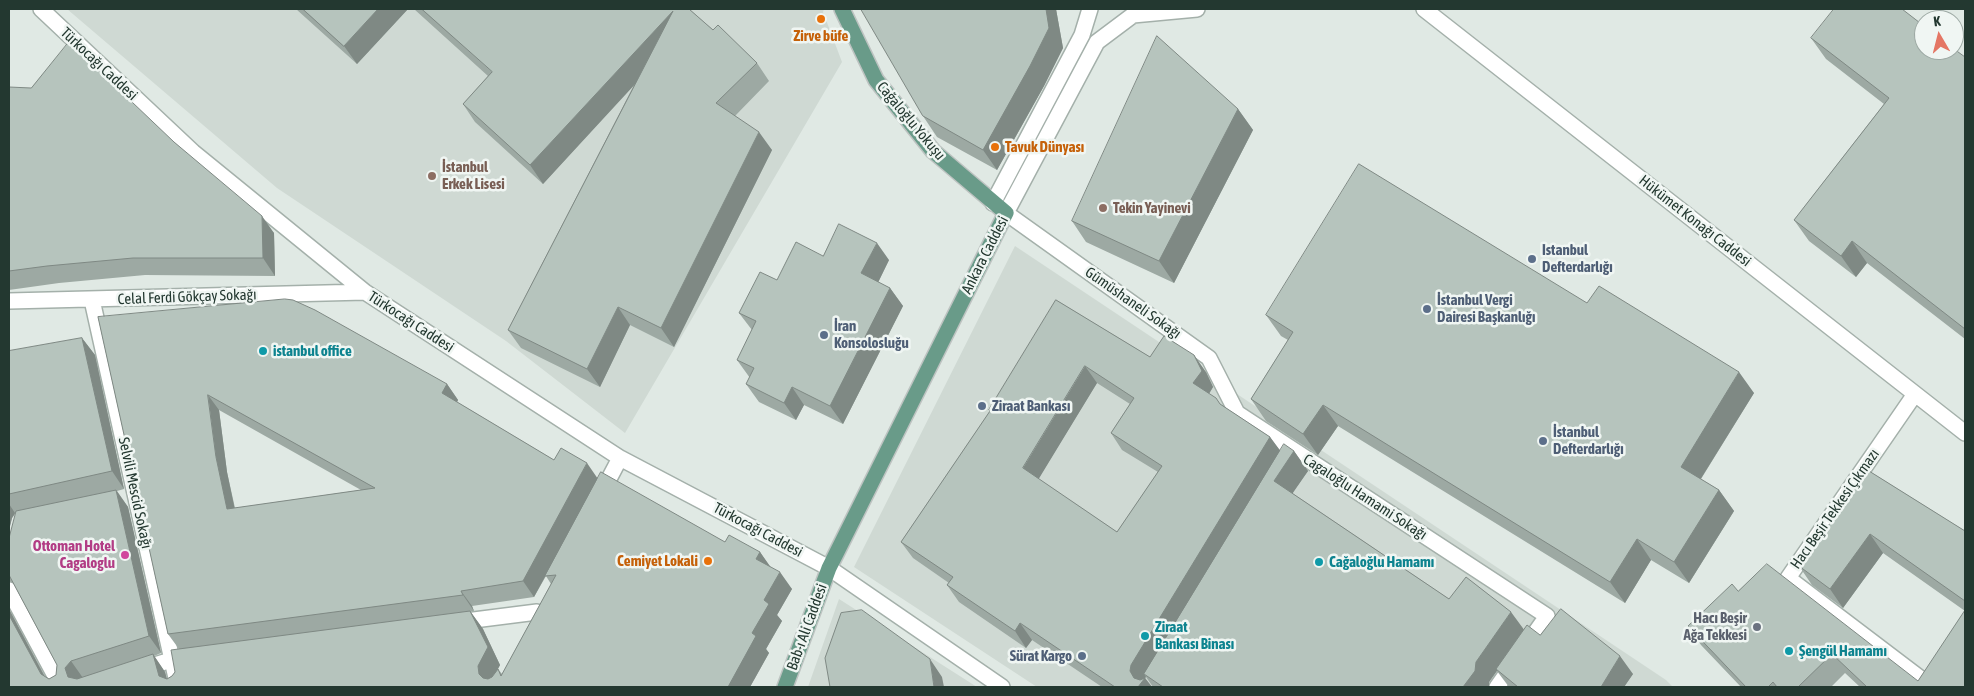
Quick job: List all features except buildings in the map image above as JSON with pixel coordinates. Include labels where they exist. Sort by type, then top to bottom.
[{"type":"main road","name":"Cağaloğlu Yokuşu","points":[[842,9],[876,80],[933,151],[1006,213]]},
{"type":"main road","name":"Ankara Caddesi","points":[[829,568],[1006,213]]},
{"type":"main road","name":"Bab-ı Ali Caddesi","points":[[785,687],[829,568]]},
{"type":"street","name":"Türkocağı Caddesi","points":[[41,9],[192,152],[365,292],[620,458],[829,568],[991,684]]},
{"type":"street","name":"Ankara Caddesi","points":[[993,203],[1082,35],[1090,9]]},
{"type":"street","name":"Ankara Caddesi","points":[[1006,213],[1097,42],[1133,15],[1196,9]]},
{"type":"street","name":"Hükümet Konağı Caddesi","points":[[1424,9],[1965,433]]},
{"type":"street","name":"Gümüshaneli Sokağı","points":[[1006,213],[1209,358],[1237,414]]},
{"type":"street","name":"Celal Ferdi Gökçay Sokağı","points":[[9,301],[365,292]]},
{"type":"street","name":"Selvili Mescid Sokağı","points":[[92,300],[178,687]]},
{"type":"street","name":"Hacı Beşir Tekkesi Çıkmazı","points":[[1915,394],[1788,578],[1929,685]]},
{"type":"street","name":"Cagaloğlu Hamami Sokağı","points":[[1237,414],[1291,455],[1546,616],[1498,687]]},
{"type":"street","points":[[592,510],[620,458]]},
{"type":"street","points":[[117,500],[136,496]]},
{"type":"street","points":[[9,590],[61,687]]},
{"type":"street","points":[[528,628],[546,595]]},
{"type":"street","points":[[448,624],[537,612]]},
{"type":"street","points":[[124,675],[171,660],[211,655]]},
{"type":"shaded area","name":"İstanbul Erkek Lisesi","points":[[67,9],[824,9],[823,12],[842,62],[625,433],[506,341],[277,188]]},
{"type":"shaded area","points":[[1015,246],[1666,680],[1673,687],[1037,687],[854,567]]},
{"type":"shaded area","points":[[839,599],[977,687],[808,687]]},
{"type":"place","name":"Zirve büfe","points":[[821,19]]},
{"type":"place","name":"Tavuk Dünyası","points":[[995,147]]},
{"type":"place","name":"İstanbul Erkek Lisesi","points":[[432,176]]},
{"type":"place","name":"Tekin Yayinevi","points":[[1103,208]]},
{"type":"place","name":"Istanbul Defterdarlığı","points":[[1532,259]]},
{"type":"place","name":"İstanbul Vergi Dairesi Başkanlığı","points":[[1427,309]]},
{"type":"place","name":"İran Konsolosluğu","points":[[824,335]]},
{"type":"place","name":"istanbul office","points":[[263,351]]},
{"type":"place","name":"Ziraat Bankası","points":[[982,406]]},
{"type":"place","name":"İstanbul Defterdarlığı","points":[[1543,441]]},
{"type":"place","name":"Ottoman Hotel Cagaloglu","points":[[125,555]]},
{"type":"place","name":"Cemiyet Lokali","points":[[708,561]]},
{"type":"place","name":"Cağaloğlu Hamamı","points":[[1319,562]]},
{"type":"place","name":"Hacı Beşir Ağa Tekkesi","points":[[1757,627]]},
{"type":"place","name":"Ziraat Bankası Binası","points":[[1145,636]]},
{"type":"place","name":"Şengül Hamamı","points":[[1789,651]]},
{"type":"place","name":"Sürat Kargo","points":[[1082,656]]}]
